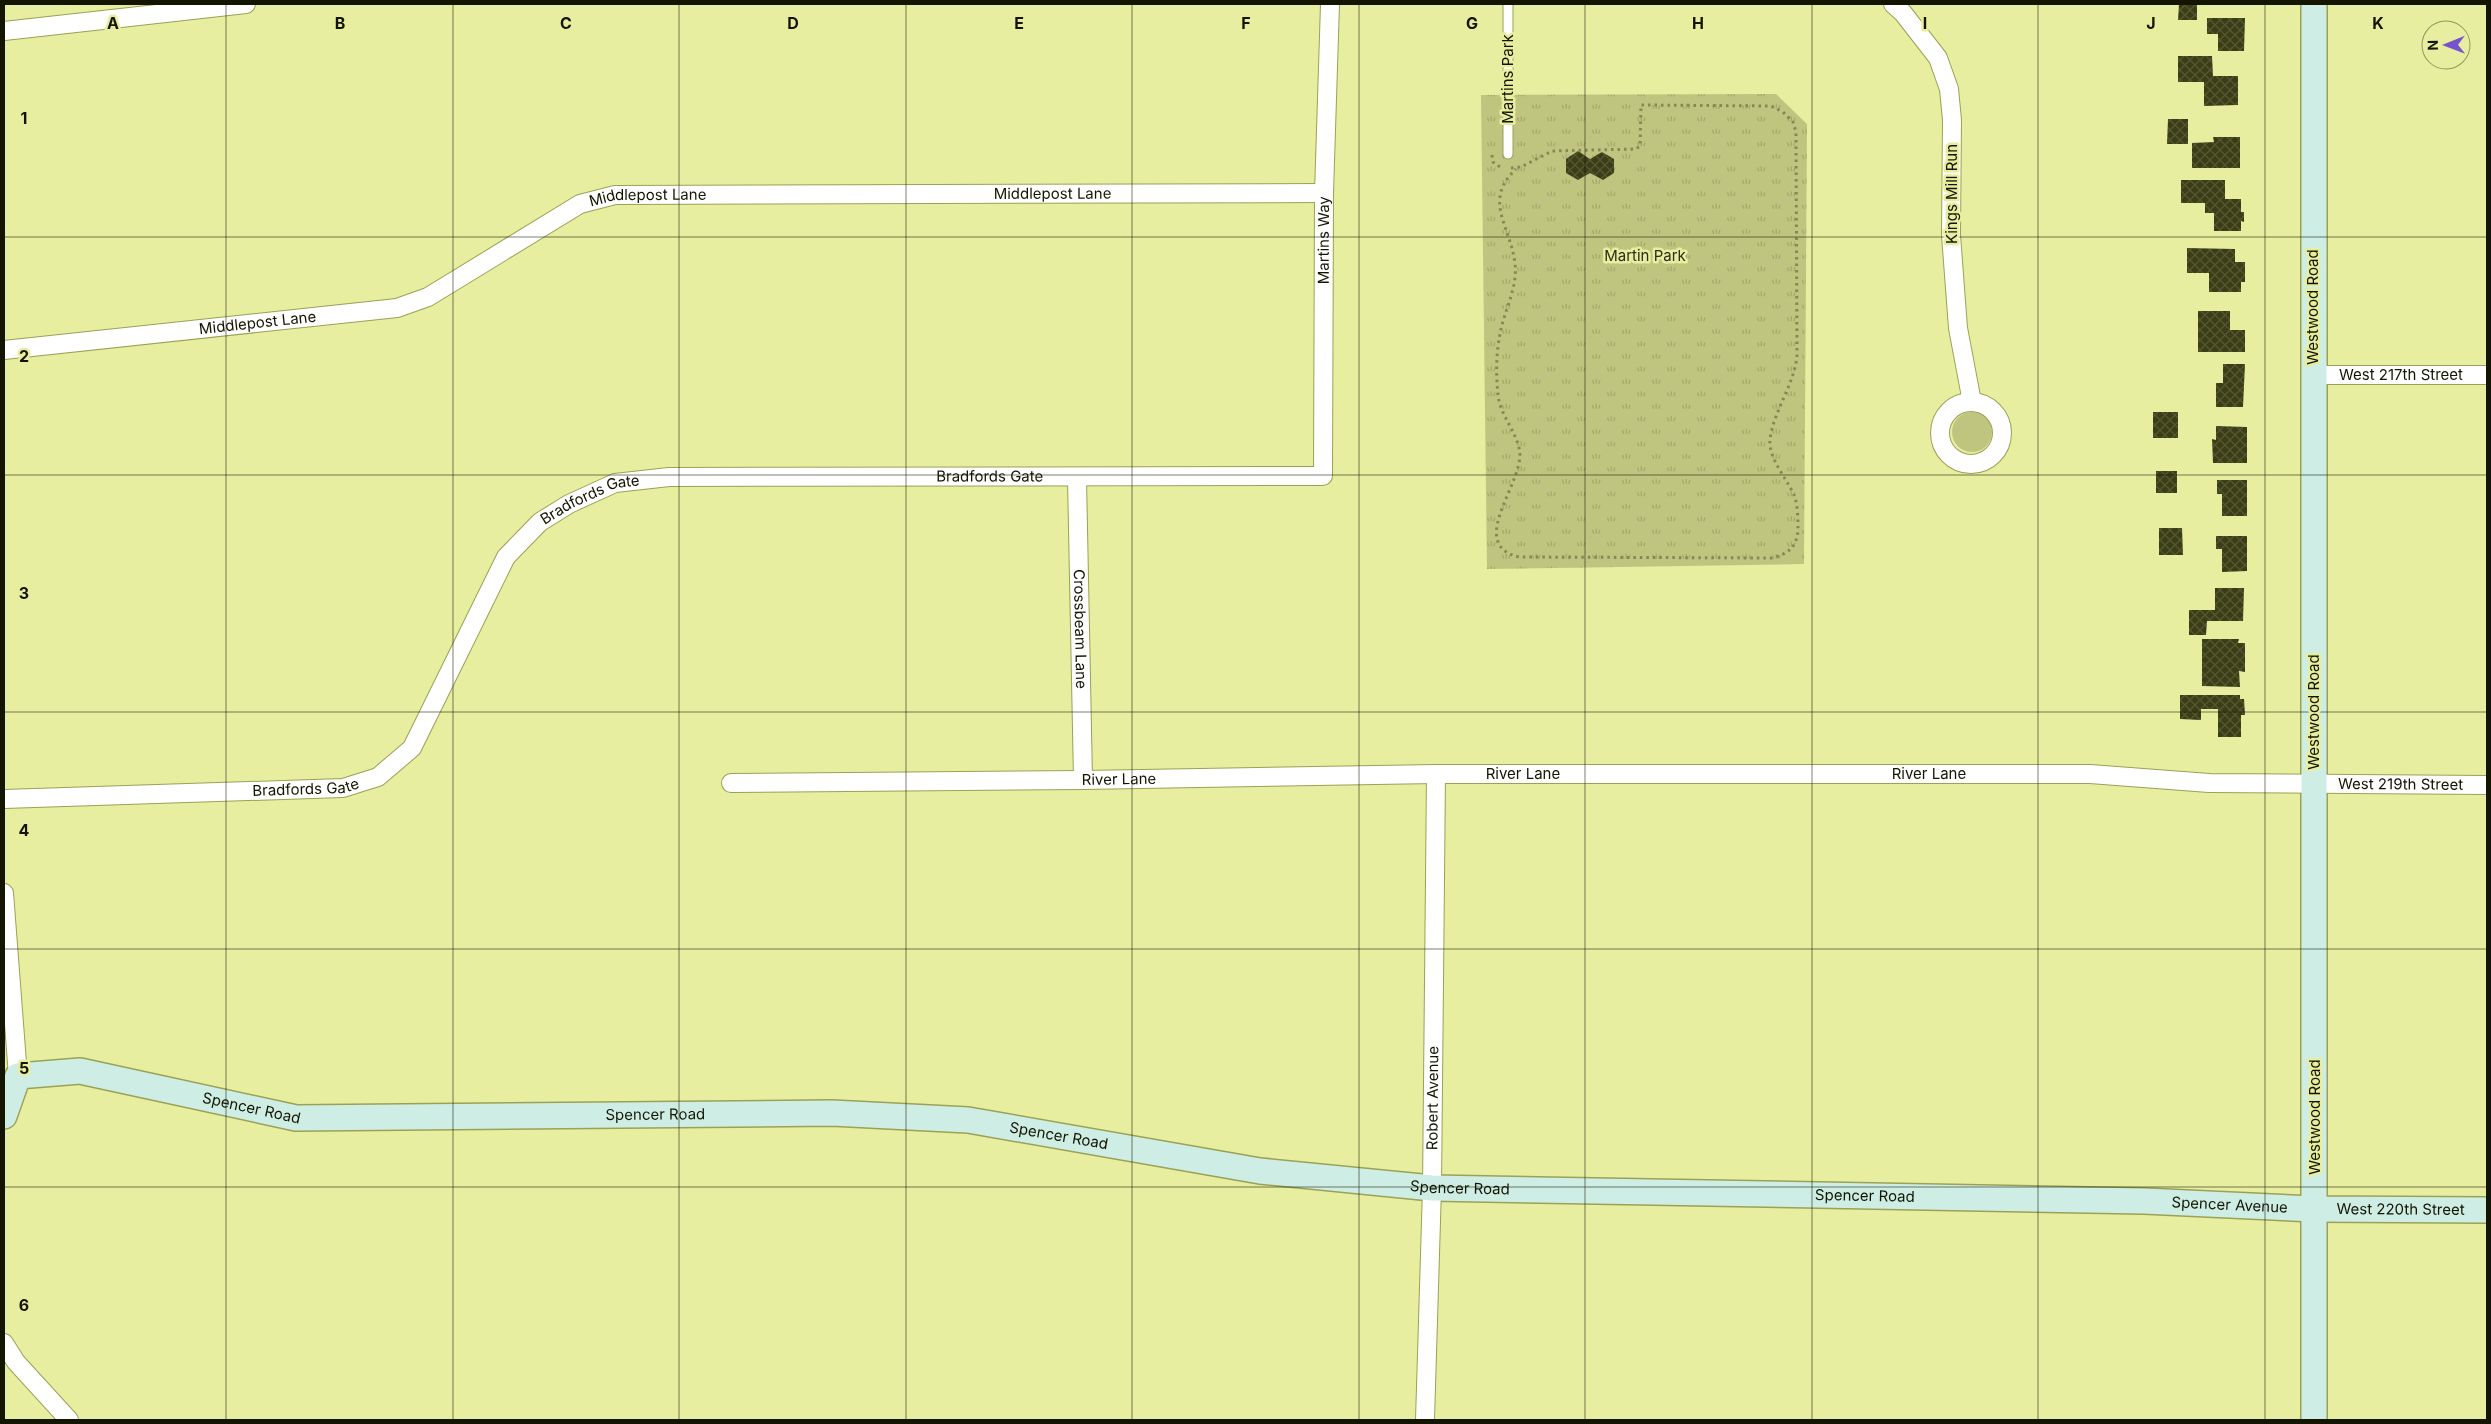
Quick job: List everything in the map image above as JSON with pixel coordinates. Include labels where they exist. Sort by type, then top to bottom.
[{"type":"street","points":[[4,31],[246,4]]},
{"type":"street","name":"Martins Way","points":[[1323,476],[1324,193],[1330,4]]},
{"type":"street","name":"Westwood Road","points":[[2314,4],[2313,375],[2316,1209],[2314,1420]]},
{"type":"street","name":"Kings Mill Run","points":[[1902,7],[1938,58],[1949,89],[1952,120],[1951,235],[1958,328],[1972,402]]},
{"type":"street","name":"Middlepost Lane","points":[[4,350],[397,308],[428,297],[580,204],[615,195],[1324,193]]},
{"type":"street","name":"West 217th Street","points":[[2313,375],[2487,375]]},
{"type":"street","name":"Bradfords Gate","points":[[4,799],[343,788],[378,777],[412,748],[506,556],[540,522],[569,504],[615,483],[669,477],[1077,478],[1323,476]]},
{"type":"street","name":"Crossbeam Lane","points":[[1077,478],[1082,780]]},
{"type":"street","name":"River Lane","points":[[731,783],[1436,774],[2090,774],[2209,783],[2315,784]]},
{"type":"street","name":"Robert Avenue","points":[[1424,1420],[1432,1188],[1436,774]]},
{"type":"street","name":"West 219th Street","points":[[2315,784],[2487,785]]},
{"type":"street","points":[[4,901],[18,1076],[4,1116]]},
{"type":"street","name":"Spencer Road","points":[[18,1076],[80,1071],[296,1118],[832,1113],[968,1120],[1260,1171],[1432,1188],[2144,1201]]},
{"type":"street","name":"Spencer Avenue","points":[[2144,1201],[2316,1209]]},
{"type":"street","name":"West 220th Street","points":[[2316,1209],[2487,1210]]},
{"type":"street","points":[[4,1343],[16,1362],[69,1420]]},
{"type":"lane","name":"Martins Park","points":[[1508,4],[1508,154]]},
{"type":"path","points":[[1492,155],[1495,165],[1516,168],[1552,151],[1636,149],[1640,146],[1641,140],[1641,105],[1771,106],[1779,108],[1793,122],[1797,158],[1797,356],[1796,369],[1777,418],[1770,444],[1772,454],[1795,498],[1797,536],[1795,544],[1789,551],[1772,558],[1519,557],[1505,551],[1500,545],[1497,535],[1497,519],[1515,479],[1521,459],[1519,448],[1498,397],[1497,380],[1500,334],[1515,278],[1516,264],[1498,198],[1501,186],[1516,168]]},
{"type":"green space","name":"Martin Park","points":[[1776,94],[1807,124],[1804,564],[1487,569],[1481,95]]},
{"type":"green space","points":[[1972,412],[1986,418],[1992,432],[1986,446],[1972,452],[1958,446],[1952,432],[1958,418]]},
{"type":"building","points":[[2179,4],[2197,4],[2197,20],[2178,20]]},
{"type":"building","points":[[2207,18],[2245,18],[2244,51],[2218,51],[2218,34],[2207,34]]},
{"type":"building","points":[[2178,56],[2212,56],[2213,76],[2238,76],[2238,105],[2204,106],[2204,82],[2178,82]]},
{"type":"building","points":[[2168,119],[2188,119],[2188,144],[2167,144]]},
{"type":"building","points":[[2213,137],[2240,137],[2240,168],[2192,168],[2192,143],[2214,142]]},
{"type":"building","points":[[1578,151],[1590,159],[1602,152],[1614,159],[1614,173],[1603,180],[1590,173],[1578,180],[1566,173],[1566,159]]},
{"type":"building","points":[[2181,180],[2225,180],[2225,199],[2241,199],[2241,212],[2244,212],[2244,222],[2241,221],[2241,231],[2214,231],[2214,213],[2205,213],[2205,203],[2181,203]]},
{"type":"building","points":[[2187,248],[2235,249],[2235,262],[2245,262],[2245,282],[2241,282],[2241,292],[2209,292],[2209,273],[2187,273]]},
{"type":"building","points":[[2198,311],[2230,311],[2230,330],[2245,330],[2245,352],[2198,352]]},
{"type":"building","points":[[2223,364],[2245,364],[2243,407],[2216,407],[2216,383],[2223,383]]},
{"type":"building","points":[[2153,412],[2178,412],[2178,438],[2153,438]]},
{"type":"building","points":[[2216,426],[2247,427],[2247,463],[2213,463],[2212,439],[2216,440]]},
{"type":"building","points":[[2156,471],[2177,471],[2177,493],[2156,493]]},
{"type":"building","points":[[2217,480],[2247,480],[2247,516],[2222,516],[2222,494],[2217,494]]},
{"type":"building","points":[[2159,528],[2182,528],[2183,555],[2159,555]]},
{"type":"building","points":[[2216,536],[2247,536],[2247,571],[2222,572],[2222,549],[2216,549]]},
{"type":"building","points":[[2215,588],[2244,588],[2243,621],[2207,621],[2206,635],[2189,635],[2189,610],[2215,610]]},
{"type":"building","points":[[2202,639],[2239,639],[2238,643],[2245,643],[2245,672],[2239,671],[2240,687],[2202,686]]},
{"type":"building","points":[[2180,695],[2240,695],[2240,699],[2244,699],[2245,715],[2241,715],[2241,737],[2218,737],[2218,709],[2201,709],[2201,720],[2180,719]]}]
